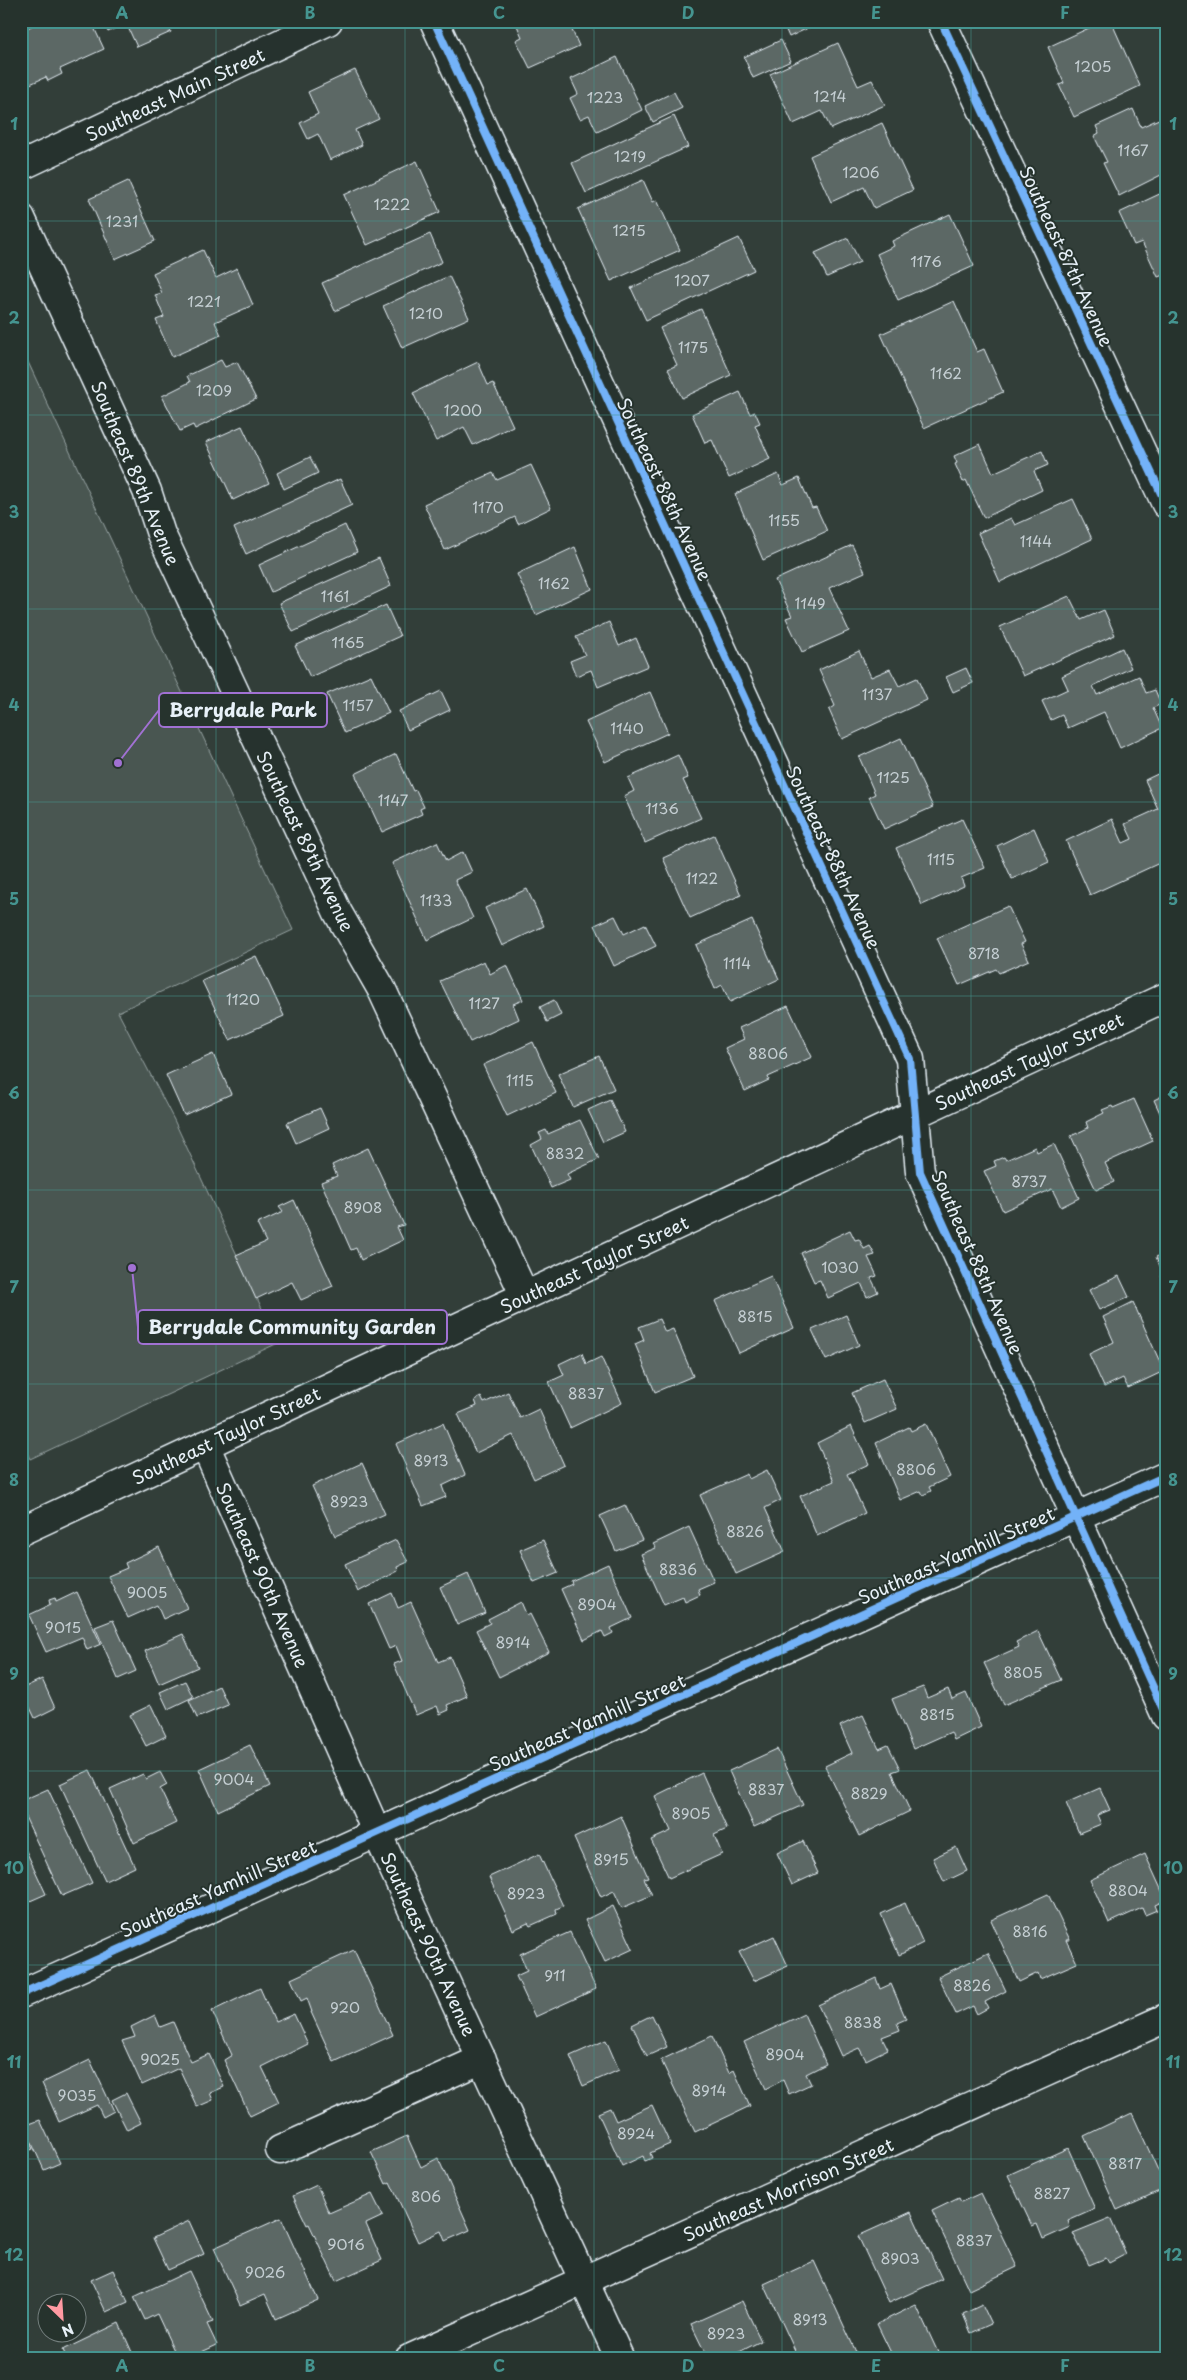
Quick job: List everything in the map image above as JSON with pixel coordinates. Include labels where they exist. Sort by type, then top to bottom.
[{"type":"street","name":"Southeast Main Street","points":[[21,166],[328,21]]},
{"type":"street","name":"Southeast 88th Avenue","points":[[434,21],[910,1059],[920,1172],[1166,1716]]},
{"type":"street","name":"Southeast 87th Avenue","points":[[941,21],[1166,504]]},
{"type":"street","name":"Southeast 89th Avenue","points":[[21,218],[147,492],[161,534],[338,913],[382,990],[525,1296]]},
{"type":"street","name":"Southeast Taylor Street","points":[[21,1531],[1166,997]]},
{"type":"street","name":"Southeast 90th Avenue","points":[[205,1445],[377,1833],[620,2359]]},
{"type":"street","name":"Southeast Yamhill Street","points":[[21,1994],[1166,1476]]},
{"type":"street","name":"Southeast Morrison Street","points":[[409,2359],[1166,2018]]},
{"type":"street","points":[[280,2150],[482,2059]]},
{"type":"shaded area","points":[[21,347],[293,930],[118,1012],[174,1120],[278,1343],[30,1459],[21,1440]]},
{"type":"building","points":[[42,21],[91,21],[104,49],[60,69],[62,74],[48,81],[46,77],[30,84],[21,65],[21,31]]},
{"type":"building","points":[[103,21],[166,21],[171,32],[137,47],[126,23],[108,32]]},
{"type":"building","points":[[515,21],[568,21],[579,46],[530,68],[516,40],[522,37]]},
{"type":"building","points":[[782,21],[823,21],[789,37]]},
{"type":"building","points":[[823,21],[832,21],[824,25]]},
{"type":"building","points":[[1104,21],[1111,21],[1140,86],[1074,117],[1059,85],[1064,83],[1048,47]]},
{"type":"building","points":[[781,40],[791,61],[753,78],[744,57]]},
{"type":"building","points":[[838,43],[858,86],[872,80],[885,105],[831,129],[822,111],[793,124],[770,74]]},
{"type":"building","points":[[617,57],[642,110],[597,132],[589,115],[580,119],[570,98],[578,94],[571,79]]},
{"type":"building","points":[[355,70],[379,119],[355,130],[362,145],[330,160],[318,134],[308,139],[300,123],[318,114],[308,92]]},
{"type":"building","points":[[674,92],[682,108],[653,122],[645,106]]},
{"type":"building","points":[[1133,109],[1141,127],[1161,118],[1166,128],[1165,173],[1119,196],[1103,163],[1107,162],[1094,136],[1099,133],[1096,126]]},
{"type":"building","points":[[674,116],[688,147],[586,193],[572,163]]},
{"type":"building","points":[[882,123],[913,190],[874,208],[864,187],[831,202],[810,156]]},
{"type":"building","points":[[417,161],[440,212],[367,245],[344,195]]},
{"type":"building","points":[[643,180],[653,202],[657,200],[680,250],[611,281],[578,209]]},
{"type":"building","points":[[128,181],[155,241],[115,259],[89,199]]},
{"type":"building","points":[[1166,191],[1166,274],[1158,277],[1142,242],[1134,245],[1119,213]]},
{"type":"building","points":[[950,214],[974,266],[898,300],[877,254],[894,246],[892,241]]},
{"type":"building","points":[[430,234],[442,262],[335,311],[322,283]]},
{"type":"building","points":[[739,238],[754,270],[646,320],[631,288]]},
{"type":"building","points":[[848,238],[860,262],[827,277],[815,253]]},
{"type":"building","points":[[203,250],[216,278],[237,268],[253,305],[215,322],[221,335],[172,357],[156,320],[164,317],[155,295],[162,293],[153,273]]},
{"type":"building","points":[[449,276],[469,318],[402,348],[383,306]]},
{"type":"building","points":[[954,301],[977,352],[984,349],[1003,392],[924,428],[881,334]]},
{"type":"building","points":[[701,309],[731,375],[682,398],[668,369],[677,365],[660,328]]},
{"type":"building","points":[[221,360],[225,367],[237,362],[256,399],[195,429],[193,425],[180,431],[162,396],[190,382],[187,376]]},
{"type":"building","points":[[478,362],[488,385],[493,383],[513,426],[473,445],[464,427],[436,441],[413,393]]},
{"type":"building","points":[[740,392],[750,414],[755,412],[760,423],[755,425],[770,459],[729,478],[712,440],[705,443],[692,414]]},
{"type":"building","points":[[242,426],[269,483],[233,500],[206,442]]},
{"type":"building","points":[[980,444],[993,473],[1042,451],[1048,465],[1034,471],[1042,490],[984,518],[966,480],[963,482],[955,464],[957,463],[954,456]]},
{"type":"building","points":[[310,457],[318,473],[284,489],[277,473]]},
{"type":"building","points":[[531,465],[551,508],[518,524],[515,517],[445,550],[424,504],[493,473],[497,480]]},
{"type":"building","points":[[778,474],[783,485],[799,478],[812,508],[816,507],[827,531],[763,560],[735,494]]},
{"type":"building","points":[[340,479],[352,505],[246,554],[234,528]]},
{"type":"building","points":[[1073,499],[1092,539],[1000,582],[978,533],[1011,518],[1015,525]]},
{"type":"building","points":[[345,525],[357,552],[271,592],[259,565]]},
{"type":"building","points":[[852,545],[865,572],[829,588],[849,631],[802,652],[786,618],[792,616],[775,580]]},
{"type":"building","points":[[575,547],[592,589],[536,615],[517,574]]},
{"type":"building","points":[[379,558],[391,586],[293,632],[279,603]]},
{"type":"building","points":[[1069,596],[1081,620],[1104,610],[1115,635],[1023,676],[1000,627]]},
{"type":"building","points":[[386,605],[400,636],[310,677],[295,646]]},
{"type":"building","points":[[609,622],[619,646],[636,638],[648,666],[598,687],[591,670],[576,676],[570,661],[585,655],[576,637]]},
{"type":"building","points":[[1122,648],[1131,668],[1093,686],[1097,695],[1139,676],[1146,693],[1155,690],[1161,704],[1153,708],[1162,728],[1120,748],[1104,712],[1068,728],[1062,715],[1051,720],[1042,701],[1068,689],[1062,676]]},
{"type":"building","points":[[859,651],[871,677],[890,669],[899,686],[917,678],[927,700],[842,739],[829,710],[835,706],[819,670]]},
{"type":"building","points":[[966,668],[973,683],[953,692],[946,677]]},
{"type":"building","points":[[371,675],[389,713],[345,733],[327,694]]},
{"type":"building","points":[[441,691],[450,710],[408,730],[399,711]]},
{"type":"building","points":[[650,692],[668,733],[605,762],[586,722]]},
{"type":"building","points":[[901,738],[933,807],[884,829],[869,797],[875,794],[859,757]]},
{"type":"building","points":[[396,754],[413,791],[416,790],[424,807],[420,809],[422,814],[382,832],[355,774]]},
{"type":"building","points":[[678,755],[688,778],[683,780],[701,818],[645,843],[624,796],[634,791],[628,778]]},
{"type":"building","points":[[1166,770],[1166,860],[1090,895],[1066,841],[1112,819],[1123,843],[1132,839],[1125,824],[1158,809],[1145,780]]},
{"type":"building","points":[[962,819],[985,868],[961,878],[964,886],[922,905],[896,848]]},
{"type":"building","points":[[1034,828],[1049,862],[1012,879],[997,846]]},
{"type":"building","points":[[714,835],[741,895],[690,918],[663,858]]},
{"type":"building","points":[[437,842],[446,861],[463,852],[472,872],[455,880],[473,918],[427,940],[392,863]]},
{"type":"building","points":[[527,889],[544,926],[502,946],[485,908]]},
{"type":"building","points":[[1008,906],[1025,942],[1021,944],[1029,960],[999,973],[996,969],[959,985],[937,938]]},
{"type":"building","points":[[615,916],[624,934],[645,924],[656,946],[614,966],[595,925]]},
{"type":"building","points":[[752,920],[779,979],[730,1002],[722,985],[715,989],[696,945]]},
{"type":"building","points":[[256,956],[284,1016],[230,1040],[202,981]]},
{"type":"building","points":[[484,961],[490,974],[507,965],[523,1000],[513,1004],[519,1019],[470,1042],[440,981]]},
{"type":"building","points":[[554,1000],[561,1015],[547,1022],[540,1007]]},
{"type":"building","points":[[788,1006],[812,1057],[768,1077],[769,1080],[745,1091],[725,1048],[744,1039],[739,1028]]},
{"type":"building","points":[[533,1042],[556,1093],[507,1116],[483,1065]]},
{"type":"building","points":[[213,1054],[231,1094],[184,1115],[166,1075]]},
{"type":"building","points":[[599,1056],[614,1089],[573,1107],[558,1074]]},
{"type":"building","points":[[1166,1094],[1166,1126],[1154,1100]]},
{"type":"building","points":[[1134,1099],[1153,1141],[1105,1163],[1114,1182],[1096,1190],[1071,1136],[1088,1128],[1086,1122],[1104,1113],[1102,1110],[1112,1106],[1113,1108]]},
{"type":"building","points":[[610,1100],[625,1132],[603,1142],[588,1110]]},
{"type":"building","points":[[320,1108],[329,1128],[296,1143],[287,1123]]},
{"type":"building","points":[[580,1120],[599,1159],[567,1174],[570,1180],[551,1188],[531,1145],[542,1139],[539,1133],[546,1130],[548,1134]]},
{"type":"building","points":[[1054,1144],[1079,1198],[1061,1207],[1052,1189],[1003,1211],[984,1171],[996,1166],[994,1161],[1004,1157],[1006,1160],[1035,1147],[1037,1152]]},
{"type":"building","points":[[368,1148],[404,1225],[397,1227],[403,1240],[361,1260],[356,1248],[351,1250],[321,1182],[337,1176],[332,1165]]},
{"type":"building","points":[[294,1200],[333,1286],[301,1300],[292,1282],[256,1299],[236,1255],[266,1242],[257,1224],[283,1212],[279,1207]]},
{"type":"building","points":[[850,1230],[855,1240],[859,1239],[864,1249],[870,1246],[875,1255],[868,1257],[877,1276],[871,1278],[878,1292],[867,1297],[861,1283],[828,1298],[820,1280],[814,1282],[801,1253]]},
{"type":"building","points":[[1166,1252],[1166,1288],[1161,1276],[1164,1275],[1156,1257]]},
{"type":"building","points":[[771,1276],[794,1328],[739,1353],[715,1301]]},
{"type":"building","points":[[1119,1276],[1129,1297],[1099,1310],[1089,1290]]},
{"type":"building","points":[[1133,1302],[1164,1371],[1128,1388],[1123,1378],[1104,1387],[1089,1354],[1114,1342],[1103,1317]]},
{"type":"building","points":[[846,1315],[859,1345],[826,1360],[812,1330]]},
{"type":"building","points":[[659,1319],[665,1332],[673,1329],[693,1376],[655,1392],[635,1344],[644,1340],[639,1327]]},
{"type":"building","points":[[582,1353],[586,1364],[601,1357],[622,1403],[570,1428],[549,1382],[564,1375],[559,1364]]},
{"type":"building","points":[[883,1379],[897,1409],[865,1423],[852,1393]]},
{"type":"building","points":[[508,1392],[520,1418],[539,1409],[564,1465],[534,1479],[513,1435],[476,1453],[458,1414],[477,1406],[475,1400],[481,1397],[484,1403]]},
{"type":"building","points":[[443,1423],[465,1475],[442,1486],[446,1497],[423,1506],[396,1444]]},
{"type":"building","points":[[926,1424],[950,1477],[929,1487],[931,1491],[923,1495],[921,1491],[900,1500],[876,1443],[909,1427],[911,1431]]},
{"type":"building","points":[[851,1426],[869,1464],[847,1474],[865,1513],[817,1536],[800,1496],[834,1481],[817,1443]]},
{"type":"building","points":[[362,1463],[385,1514],[335,1536],[312,1486]]},
{"type":"building","points":[[767,1470],[781,1500],[765,1508],[785,1552],[736,1574],[700,1495],[747,1474],[749,1479]]},
{"type":"building","points":[[625,1505],[642,1540],[616,1551],[600,1516]]},
{"type":"building","points":[[689,1527],[714,1582],[698,1589],[700,1595],[685,1602],[683,1597],[664,1605],[641,1554],[656,1548],[653,1544]]},
{"type":"building","points":[[396,1540],[408,1562],[397,1567],[398,1571],[358,1592],[345,1564]]},
{"type":"building","points":[[543,1540],[558,1573],[534,1583],[520,1550]]},
{"type":"building","points":[[159,1547],[187,1608],[163,1619],[157,1605],[128,1618],[108,1576],[127,1568],[125,1563]]},
{"type":"building","points":[[608,1564],[632,1618],[611,1628],[613,1633],[605,1637],[602,1631],[584,1640],[561,1589],[572,1584],[571,1581]]},
{"type":"building","points":[[468,1574],[485,1613],[457,1625],[440,1587]]},
{"type":"building","points":[[77,1592],[101,1644],[87,1650],[82,1637],[46,1652],[29,1615],[50,1605],[49,1600],[55,1598],[56,1602]]},
{"type":"building","points":[[392,1593],[398,1608],[411,1602],[438,1662],[450,1657],[467,1696],[447,1705],[449,1710],[440,1714],[437,1706],[416,1715],[394,1664],[402,1661],[396,1646],[389,1649],[369,1604]]},
{"type":"building","points":[[521,1602],[527,1616],[530,1614],[549,1652],[499,1677],[476,1630],[490,1623],[488,1619]]},
{"type":"building","points":[[113,1620],[136,1671],[118,1679],[95,1627]]},
{"type":"building","points":[[1038,1631],[1061,1680],[1004,1705],[984,1663],[1019,1647],[1016,1642]]},
{"type":"building","points":[[183,1634],[198,1667],[159,1684],[145,1651]]},
{"type":"building","points":[[42,1679],[55,1708],[35,1718],[21,1689]]},
{"type":"building","points":[[185,1681],[193,1697],[168,1709],[160,1692]]},
{"type":"building","points":[[219,1686],[228,1705],[197,1718],[189,1700]]},
{"type":"building","points":[[923,1687],[927,1698],[948,1689],[952,1699],[966,1693],[981,1727],[954,1740],[951,1732],[913,1749],[892,1699]]},
{"type":"building","points":[[151,1705],[166,1736],[146,1746],[130,1715]]},
{"type":"building","points":[[863,1715],[879,1749],[888,1745],[900,1769],[892,1772],[910,1811],[859,1836],[825,1766],[852,1753],[840,1726]]},
{"type":"building","points":[[250,1745],[270,1786],[218,1811],[199,1769]]},
{"type":"building","points":[[777,1749],[803,1805],[754,1827],[729,1771]]},
{"type":"building","points":[[90,1770],[135,1867],[105,1881],[60,1784]]},
{"type":"building","points":[[160,1772],[167,1785],[160,1789],[176,1823],[134,1843],[110,1789],[143,1774],[146,1779]]},
{"type":"building","points":[[702,1773],[727,1829],[714,1835],[722,1854],[669,1878],[651,1840],[671,1831],[655,1796]]},
{"type":"building","points":[[1100,1788],[1110,1810],[1097,1815],[1101,1824],[1079,1833],[1066,1803]]},
{"type":"building","points":[[48,1789],[92,1883],[62,1896],[21,1808],[21,1801]]},
{"type":"building","points":[[621,1816],[648,1877],[644,1878],[652,1895],[622,1908],[614,1891],[601,1897],[574,1838]]},
{"type":"building","points":[[21,1840],[46,1894],[21,1905]]},
{"type":"building","points":[[803,1841],[818,1873],[792,1885],[777,1853]]},
{"type":"building","points":[[956,1847],[967,1871],[944,1882],[933,1858]]},
{"type":"building","points":[[539,1854],[563,1906],[556,1909],[557,1914],[530,1926],[528,1923],[513,1930],[489,1877]]},
{"type":"building","points":[[1145,1854],[1166,1900],[1155,1905],[1157,1910],[1145,1915],[1142,1908],[1109,1923],[1090,1880]]},
{"type":"building","points":[[1048,1894],[1070,1940],[1066,1940],[1077,1963],[1040,1979],[1038,1973],[1019,1982],[991,1920]]},
{"type":"building","points":[[905,1903],[923,1943],[899,1955],[881,1914]]},
{"type":"building","points":[[613,1906],[633,1949],[605,1962],[585,1920]]},
{"type":"building","points":[[570,1932],[596,1989],[535,2017],[516,1976],[527,1971],[520,1954]]},
{"type":"building","points":[[774,1936],[788,1966],[754,1981],[739,1952]]},
{"type":"building","points":[[354,1950],[393,2035],[334,2062],[311,2012],[307,1998],[301,2001],[291,1979]]},
{"type":"building","points":[[988,1953],[1006,1991],[985,2002],[988,2008],[977,2014],[973,2006],[956,2014],[938,1977]]},
{"type":"building","points":[[876,1978],[880,1989],[891,1984],[906,2019],[897,2023],[900,2030],[882,2037],[888,2049],[866,2060],[859,2048],[841,2056],[818,2005]]},
{"type":"building","points":[[260,1988],[275,2022],[294,2014],[308,2044],[262,2067],[279,2102],[250,2116],[224,2060],[232,2055],[212,2011]]},
{"type":"building","points":[[804,2014],[826,2064],[806,2074],[811,2084],[789,2094],[783,2080],[766,2089],[744,2042]]},
{"type":"building","points":[[155,2015],[160,2027],[173,2022],[191,2062],[209,2054],[224,2087],[210,2093],[213,2100],[197,2107],[179,2068],[142,2085],[122,2041],[135,2037],[131,2027]]},
{"type":"building","points":[[652,2015],[667,2047],[647,2056],[632,2025]]},
{"type":"building","points":[[712,2036],[729,2073],[734,2070],[750,2106],[695,2132],[661,2060]]},
{"type":"building","points":[[606,2040],[619,2070],[583,2086],[570,2056]]},
{"type":"building","points":[[90,2060],[114,2111],[103,2117],[97,2105],[59,2122],[42,2083]]},
{"type":"building","points":[[126,2093],[141,2123],[127,2130],[112,2100]]},
{"type":"building","points":[[652,2105],[670,2144],[650,2153],[652,2158],[645,2161],[643,2156],[622,2166],[598,2113],[610,2108],[616,2121]]},
{"type":"building","points":[[1132,2113],[1166,2188],[1117,2210],[1084,2136]]},
{"type":"building","points":[[40,2120],[60,2163],[44,2170],[24,2126]]},
{"type":"building","points":[[21,2125],[33,2149],[21,2154]]},
{"type":"building","points":[[407,2136],[421,2167],[438,2158],[470,2230],[445,2241],[441,2231],[418,2242],[390,2182],[386,2184],[371,2152]]},
{"type":"building","points":[[1068,2148],[1095,2209],[1068,2221],[1070,2227],[1043,2239],[1037,2224],[1032,2226],[1008,2175]]},
{"type":"building","points":[[317,2185],[329,2213],[372,2194],[383,2216],[366,2224],[382,2260],[336,2281],[309,2224],[307,2225],[293,2196]]},
{"type":"building","points":[[981,2193],[1017,2267],[969,2290],[932,2211],[959,2198],[961,2202]]},
{"type":"building","points":[[911,2212],[942,2279],[889,2303],[858,2236]]},
{"type":"building","points":[[281,2218],[318,2300],[276,2319],[265,2294],[240,2305],[214,2248]]},
{"type":"building","points":[[1110,2218],[1126,2254],[1109,2263],[1106,2258],[1089,2265],[1073,2233]]},
{"type":"building","points":[[189,2221],[204,2254],[168,2270],[153,2238]]},
{"type":"building","points":[[814,2261],[856,2352],[841,2359],[799,2359],[764,2284]]},
{"type":"building","points":[[113,2270],[128,2302],[106,2312],[91,2280]]},
{"type":"building","points":[[189,2271],[213,2322],[207,2324],[217,2345],[186,2359],[178,2359],[157,2314],[145,2320],[134,2297]]},
{"type":"building","points":[[742,2301],[761,2341],[725,2359],[708,2359],[691,2324]]},
{"type":"building","points":[[916,2305],[941,2359],[894,2359],[877,2324]]},
{"type":"building","points":[[982,2305],[991,2324],[971,2333],[963,2314]]},
{"type":"building","points":[[119,2323],[135,2359],[67,2359],[63,2350],[80,2342],[88,2342],[88,2338]]},
{"type":"cycle path","points":[[434,21],[910,1059],[920,1172],[1166,1716]]},
{"type":"cycle path","points":[[941,21],[1166,504]]},
{"type":"cycle path","points":[[21,1994],[1166,1476]]},
{"type":"place","name":"Berrydale Park","points":[[118,763]]},
{"type":"place","name":"Berrydale Community Garden","points":[[132,1268]]}]
